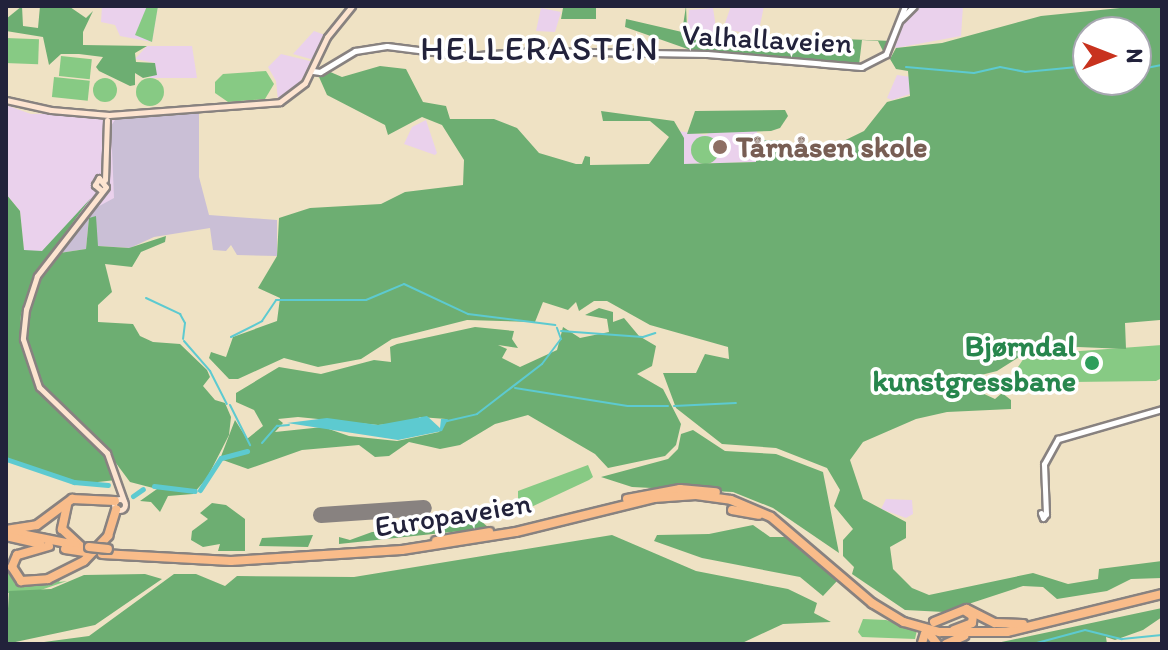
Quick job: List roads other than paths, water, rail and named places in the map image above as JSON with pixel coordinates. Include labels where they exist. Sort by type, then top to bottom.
[{"type":"highway","name":"Europaveien","points":[[105,552],[218,556],[402,545],[503,529],[653,493],[697,490],[732,495],[774,513],[868,598]]},
{"type":"highway","name":"Europaveien","points":[[6,532],[105,552],[218,561],[372,553],[479,540],[610,509],[696,495],[740,503],[778,522],[868,598]]},
{"type":"highway","points":[[6,532],[37,525],[72,499],[118,505]]},
{"type":"highway","points":[[85,548],[62,529],[66,506],[81,501],[118,505]]},
{"type":"highway","points":[[49,546],[29,548],[15,557],[12,567],[21,581],[48,579],[84,561],[108,536],[118,505]]},
{"type":"highway","points":[[6,565],[28,584],[68,572],[98,551],[118,505]]},
{"type":"highway","points":[[610,509],[636,509]]},
{"type":"highway","points":[[732,510],[778,522]]},
{"type":"highway","name":"Europaveien","points":[[6,532],[49,546],[85,548]]},
{"type":"highway","points":[[868,598],[906,618],[954,630],[1023,624],[1162,591]]},
{"type":"highway","points":[[923,635],[967,635],[1039,626],[1162,591]]},
{"type":"highway","points":[[868,598],[937,644]]},
{"type":"highway","points":[[934,622],[960,610],[971,614],[973,622],[954,630]]},
{"type":"highway","points":[[960,610],[998,624],[1023,624]]},
{"type":"highway","points":[[946,644],[967,635]]},
{"type":"main road","points":[[109,117],[122,110],[226,107],[289,98],[313,70],[327,37],[352,6]]},
{"type":"main road","points":[[6,100],[51,110],[97,112],[109,117]]},
{"type":"main road","points":[[109,117],[106,161],[99,189],[37,276],[26,309],[23,339],[39,387],[104,448],[120,488],[118,505]]},
{"type":"main road","points":[[99,189],[102,179]]},
{"type":"street","name":"Valhallaveien","points":[[313,70],[323,69],[355,51],[387,46],[462,56],[527,51],[707,54],[864,67],[886,54],[900,20],[909,8]]},
{"type":"street","points":[[1044,513],[1045,459],[1058,439],[1162,409]]},
{"type":"water","points":[[427,416],[440,428],[441,419],[448,419],[442,431],[398,440],[287,423],[327,418],[378,425]]},
{"type":"waterway","points":[[1152,67],[1162,65]]},
{"type":"waterway","points":[[906,67],[974,73],[1000,67],[1025,72],[1072,68]]},
{"type":"waterway","points":[[231,337],[262,321],[276,300],[366,300],[404,284],[468,314],[555,325]]},
{"type":"waterway","points":[[146,298],[180,314],[185,323],[183,339]]},
{"type":"waterway","points":[[443,422],[477,414],[542,364],[561,339],[557,328]]},
{"type":"waterway","points":[[561,331],[643,337],[655,333]]},
{"type":"waterway","points":[[184,341],[210,371],[227,404]]},
{"type":"waterway","points":[[515,388],[628,406],[668,406]]},
{"type":"waterway","points":[[674,406],[736,403]]},
{"type":"waterway","points":[[230,405],[250,445]]},
{"type":"waterway","points":[[262,443],[277,426],[289,425]]},
{"type":"waterway","points":[[200,490],[221,458],[247,451]]},
{"type":"waterway","points":[[6,459],[74,482],[108,485]]},
{"type":"waterway","points":[[154,486],[195,491]]},
{"type":"waterway","points":[[133,496],[143,489]]},
{"type":"waterway","points":[[1033,644],[1085,630],[1122,639],[1162,635]]},
{"type":"place","name":"Tårnåsen skole","points":[[720,147]]},
{"type":"place","name":"Bjørndal kunstgressbane","points":[[1092,363]]},
{"type":"district","name":"HELLERASTEN","points":[[540,49]]}]
